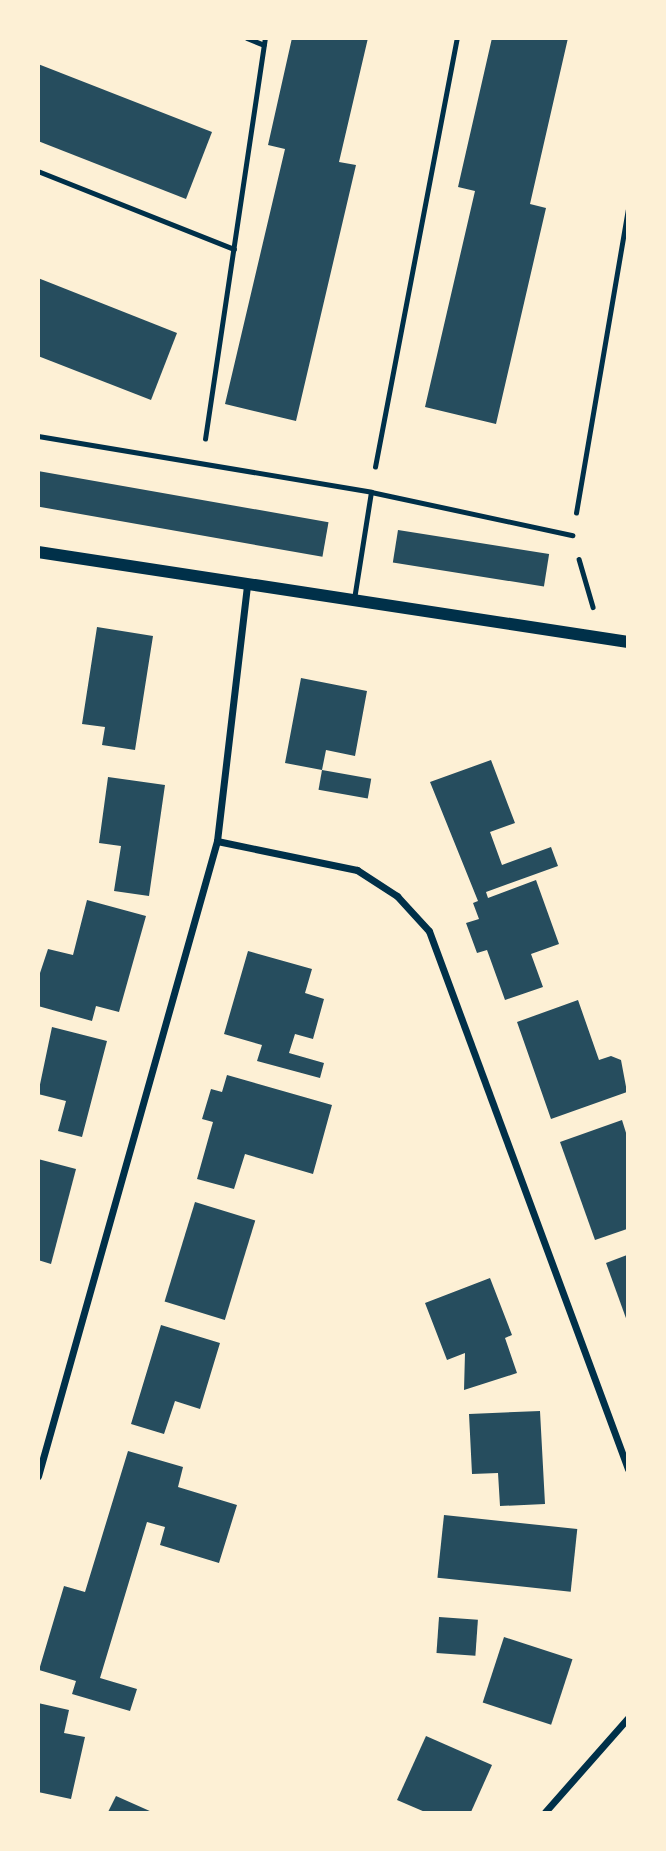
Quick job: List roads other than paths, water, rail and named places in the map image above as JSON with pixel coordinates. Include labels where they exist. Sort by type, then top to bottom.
[{"type":"street","points":[[38,552],[628,642]]},
{"type":"street","points":[[38,1475],[217,841],[247,583]]},
{"type":"street","points":[[217,841],[358,870],[397,896],[429,931],[628,1469]]},
{"type":"street","points":[[545,1812],[628,1718]]},
{"type":"lane","points":[[38,436],[370,492],[572,535]]},
{"type":"lane","points":[[354,599],[370,492]]}]
